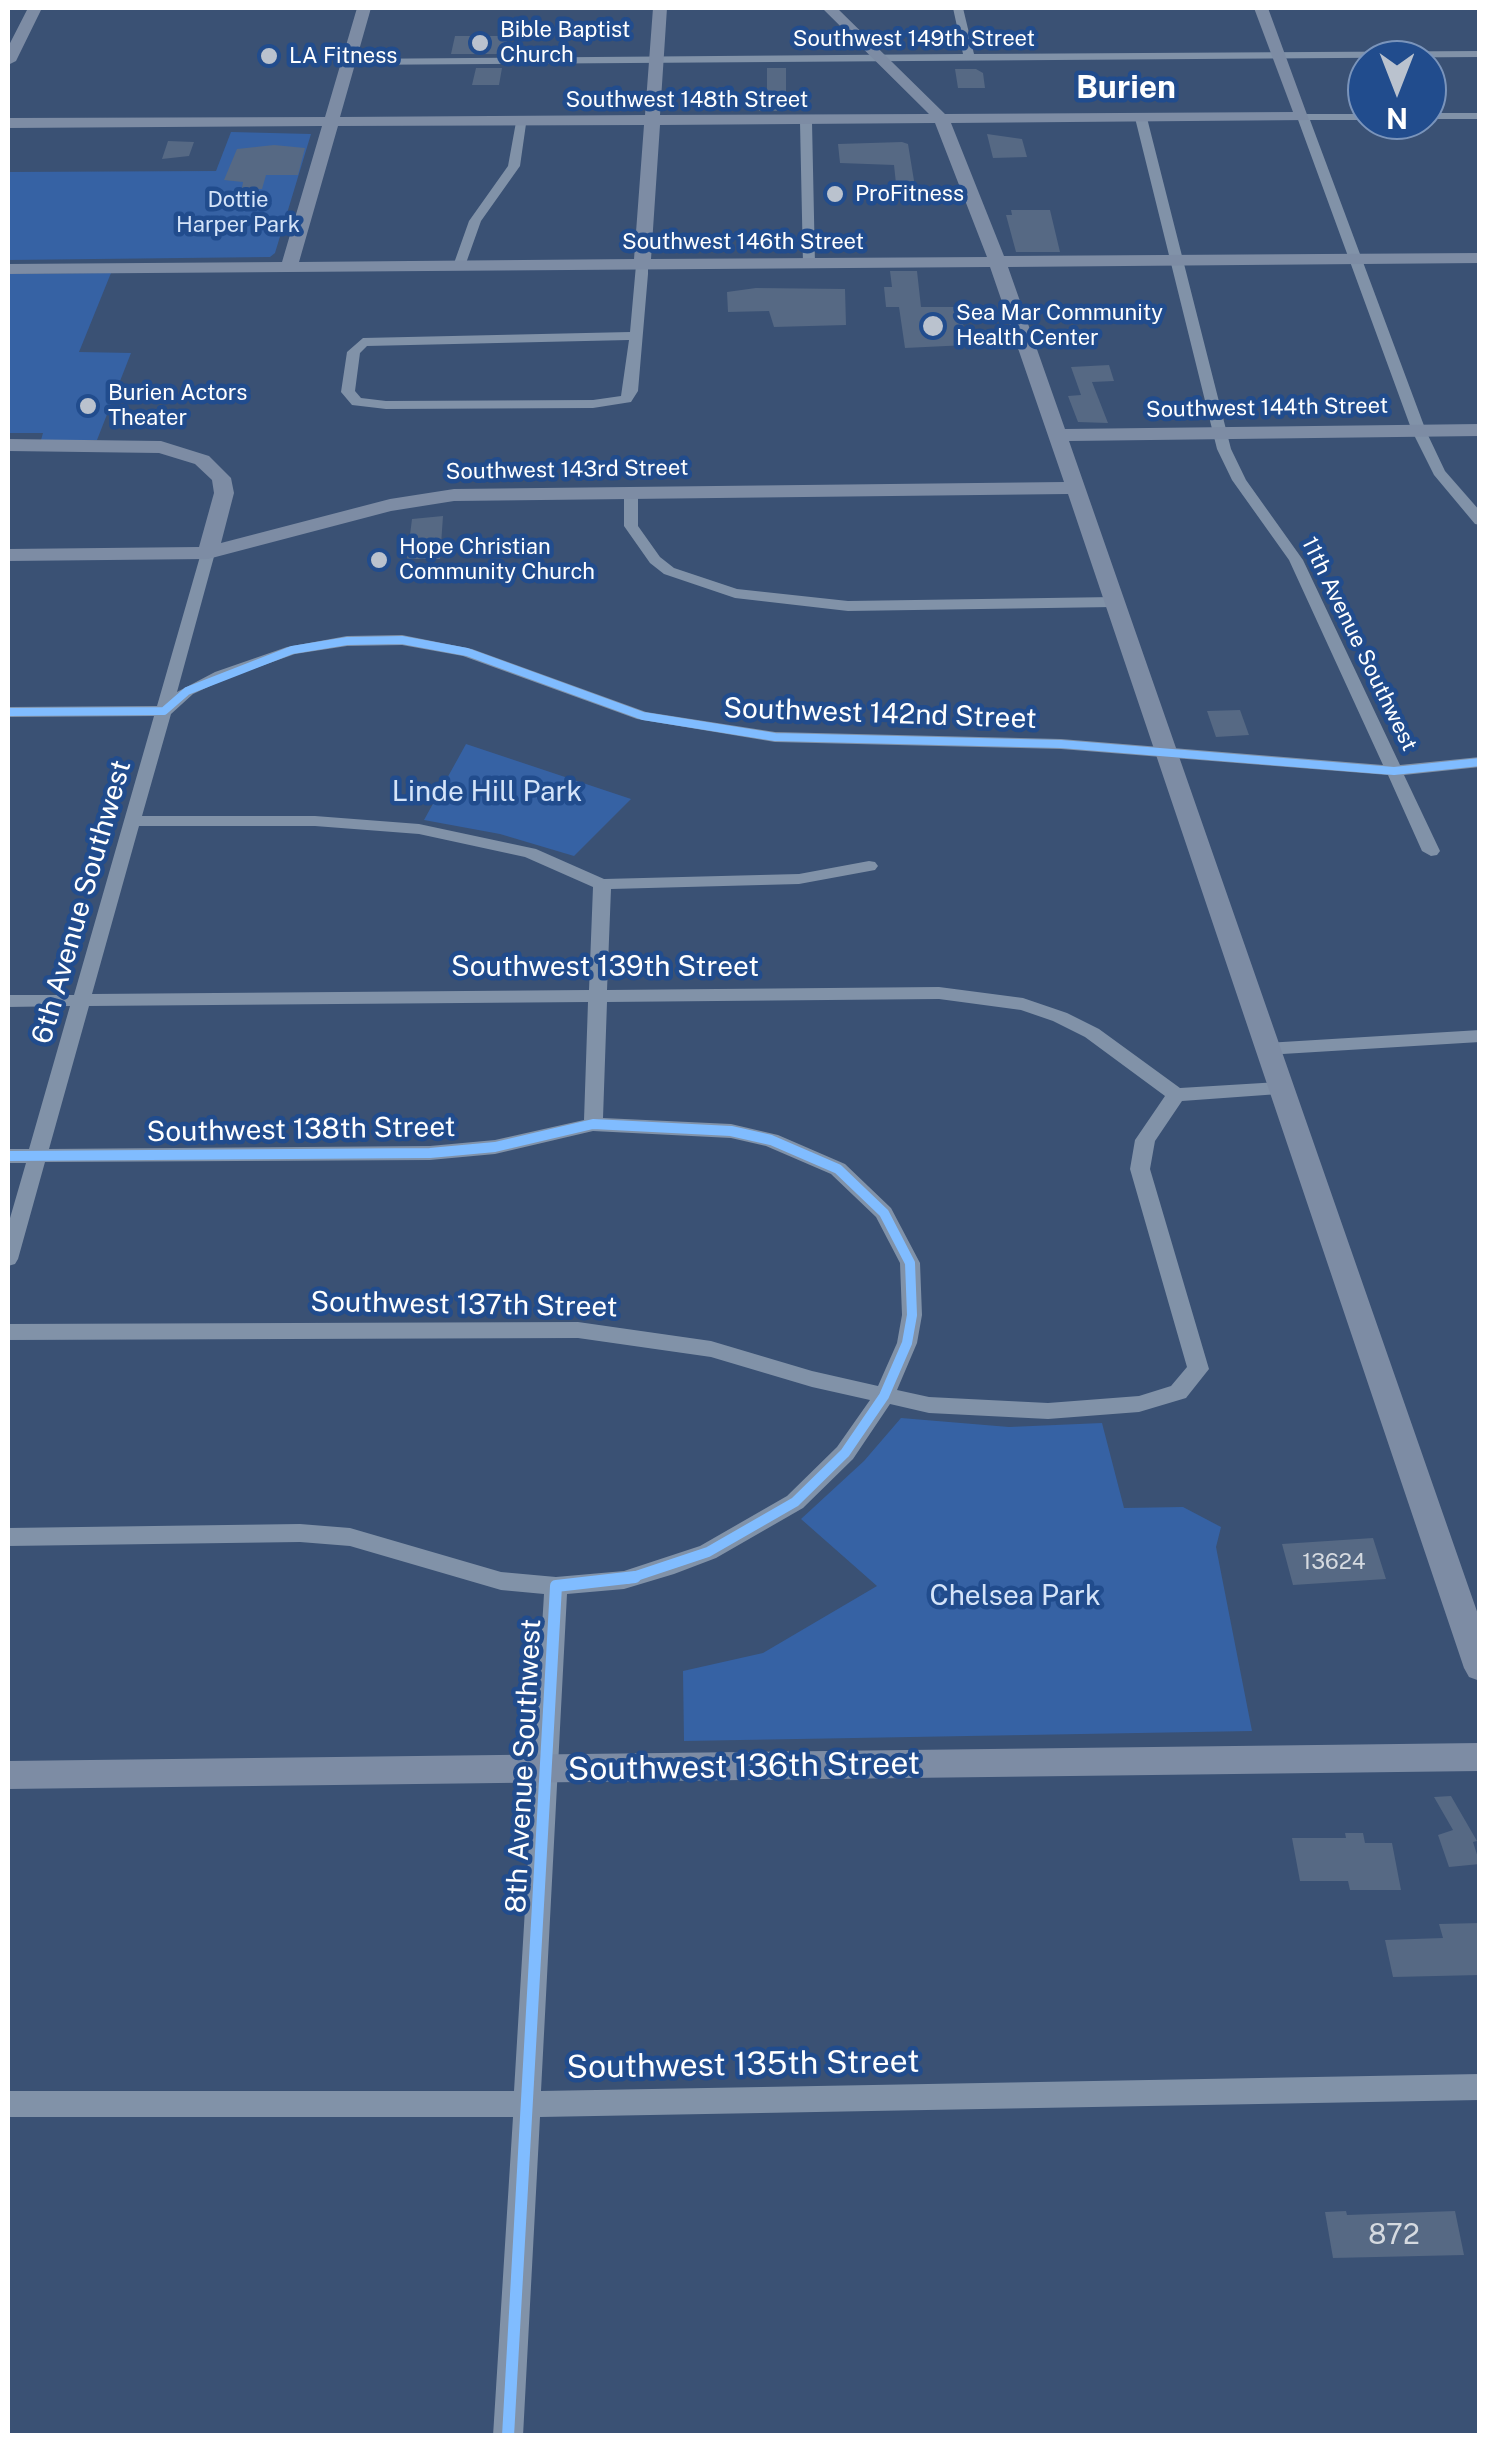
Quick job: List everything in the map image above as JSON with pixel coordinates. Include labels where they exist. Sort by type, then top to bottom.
[{"type":"street","points":[[8,61],[35,8]]},
{"type":"street","points":[[289,266],[364,8]]},
{"type":"street","points":[[636,336],[363,342],[354,352],[348,392],[357,402],[592,404],[628,397],[636,336],[642,266],[660,8]]},
{"type":"street","points":[[829,8],[942,120],[997,262],[1480,1668]]},
{"type":"street","points":[[958,8],[969,58]]},
{"type":"street","points":[[1260,8],[1419,431],[1438,472],[1480,520]]},
{"type":"street","name":"Southwest 149th Street","points":[[348,62],[1480,54]]},
{"type":"street","name":"Southwest 148th Street","points":[[8,123],[520,124],[1347,116]]},
{"type":"street","points":[[1447,116],[1480,116]]},
{"type":"street","name":"11th Avenue Southwest","points":[[1141,118],[1220,434],[1239,480],[1296,560],[1431,851]]},
{"type":"street","points":[[806,122],[810,264]]},
{"type":"street","points":[[459,266],[475,220],[514,166],[520,124]]},
{"type":"street","name":"Southwest 146th Street","points":[[8,269],[1480,258]]},
{"type":"street","name":"Southwest 144th Street","points":[[1056,435],[1480,430]]},
{"type":"street","name":"6th Avenue Southwest","points":[[8,446],[149,446],[186,452],[209,465],[221,478],[223,502],[8,1258]]},
{"type":"street","name":"Southwest 143rd Street","points":[[8,555],[208,552],[421,499],[631,492],[1075,488]]},
{"type":"street","points":[[631,492],[629,518],[643,548],[669,571],[735,594],[802,604],[1114,602]]},
{"type":"street","name":"Southwest 142nd Street","points":[[164,711],[204,683],[292,650],[347,641],[402,640],[467,652],[618,709],[722,731],[775,737],[965,739],[1394,770],[1480,762]]},
{"type":"street","points":[[8,712],[164,711]]},
{"type":"street","points":[[134,821],[315,821],[419,829],[530,853],[602,884],[798,878],[869,866]]},
{"type":"street","points":[[593,1124],[602,884]]},
{"type":"street","name":"Southwest 139th Street","points":[[8,1001],[938,992],[1024,1004],[1092,1033],[1176,1095]]},
{"type":"street","points":[[1266,1049],[1480,1036]]},
{"type":"street","points":[[1176,1095],[1279,1088]]},
{"type":"street","name":"Southwest 137th Street","points":[[8,1332],[578,1330],[710,1348],[884,1396],[982,1409],[1109,1408],[1178,1392],[1198,1369],[1140,1168],[1146,1140],[1176,1095]]},
{"type":"street","name":"Southwest 138th Street","points":[[8,1156],[430,1153],[494,1146],[593,1124]]},
{"type":"street","name":"8th Avenue Southwest","points":[[508,2436],[556,1586],[624,1580],[666,1568],[708,1552],[782,1510],[844,1453],[884,1396],[906,1344],[914,1290],[898,1234],[864,1190],[838,1169],[758,1137],[686,1126],[593,1124]]},
{"type":"street","points":[[8,1536],[300,1533],[350,1537],[501,1581],[556,1586]]},
{"type":"street","name":"Southwest 136th Street","points":[[8,1775],[1480,1757]]},
{"type":"street","name":"Southwest 135th Street","points":[[8,2104],[528,2104],[1480,2087]]},
{"type":"green space","name":"Dottie Harper Park","points":[[231,132],[311,134],[275,253],[270,257],[8,260],[8,172],[216,171]]},
{"type":"green space","points":[[111,273],[79,352],[131,353],[97,440],[41,440],[43,433],[8,433],[8,274]]},
{"type":"green space","name":"Linde Hill Park","points":[[466,744],[631,799],[574,856],[500,834],[424,820]]},
{"type":"green space","name":"Chelsea Park","points":[[901,1418],[1009,1427],[1102,1423],[1124,1508],[1183,1507],[1221,1527],[1216,1547],[1252,1731],[684,1741],[683,1671],[763,1653],[877,1586],[801,1519],[864,1461]]},
{"type":"building","name":"Bible Baptist Church","points":[[455,36],[508,36],[504,54],[451,54]]},
{"type":"building","points":[[476,68],[502,68],[499,85],[472,85]]},
{"type":"building","points":[[767,68],[786,68],[786,99],[777,99],[777,111],[759,111],[758,92],[767,92]]},
{"type":"building","points":[[955,69],[983,73],[985,88],[958,88]]},
{"type":"building","points":[[987,134],[1022,139],[1027,157],[993,158]]},
{"type":"building","points":[[168,141],[194,142],[189,156],[162,159]]},
{"type":"building","points":[[838,144],[908,144],[916,193],[897,193],[894,165],[840,163]]},
{"type":"building","points":[[274,145],[305,148],[298,175],[266,175],[262,189],[246,189],[242,188],[243,182],[224,180],[237,149]]},
{"type":"building","points":[[1011,210],[1050,210],[1060,252],[1016,252],[1006,215],[1012,215]]},
{"type":"building","name":"Sea Mar Community Health Center","points":[[890,271],[917,271],[921,307],[960,307],[967,345],[905,348],[899,307],[886,307],[884,287],[892,287]]},
{"type":"building","points":[[756,288],[845,289],[846,325],[774,327],[769,311],[728,312],[727,292]]},
{"type":"building","points":[[1109,365],[1114,381],[1092,382],[1108,423],[1078,422],[1068,396],[1081,395],[1071,367]]},
{"type":"building","points":[[443,516],[440,559],[407,559],[412,519]]},
{"type":"building","points":[[1240,710],[1249,735],[1216,737],[1207,711]]},
{"type":"building","points":[[1373,1538],[1386,1579],[1293,1585],[1282,1544]]},
{"type":"building","points":[[1451,1796],[1477,1841],[1473,1842],[1480,1864],[1449,1867],[1438,1835],[1453,1830],[1434,1797]]},
{"type":"building","points":[[1345,1833],[1363,1833],[1365,1843],[1392,1843],[1401,1890],[1350,1890],[1348,1881],[1300,1881],[1292,1838],[1346,1838]]},
{"type":"building","points":[[1480,1923],[1480,1975],[1393,1977],[1385,1940],[1443,1938],[1439,1924]]},
{"type":"building","points":[[1346,2211],[1347,2215],[1455,2211],[1464,2255],[1333,2258],[1325,2212]]},
{"type":"cycle path","points":[[8,712],[164,711],[187,691],[292,650],[347,641],[402,640],[467,652],[643,716],[775,737],[1061,744],[1394,771],[1480,762]]},
{"type":"cycle path","points":[[8,1156],[430,1153],[495,1147],[593,1124],[731,1131],[771,1140],[838,1169],[884,1213],[910,1263],[912,1315],[907,1343],[884,1396],[845,1453],[795,1502],[708,1552],[666,1568],[624,1580],[556,1586],[508,2436]]},
{"type":"place","name":"Bible Baptist Church","points":[[480,43]]},
{"type":"place","name":"LA Fitness","points":[[269,56]]},
{"type":"place","name":"ProFitness","points":[[835,194]]},
{"type":"place","name":"Sea Mar Community Health Center","points":[[933,326]]},
{"type":"place","name":"Burien Actors Theater","points":[[88,406]]},
{"type":"place","name":"Hope Christian Community Church","points":[[379,560]]},
{"type":"district","name":"Burien","points":[[1126,88]]}]
